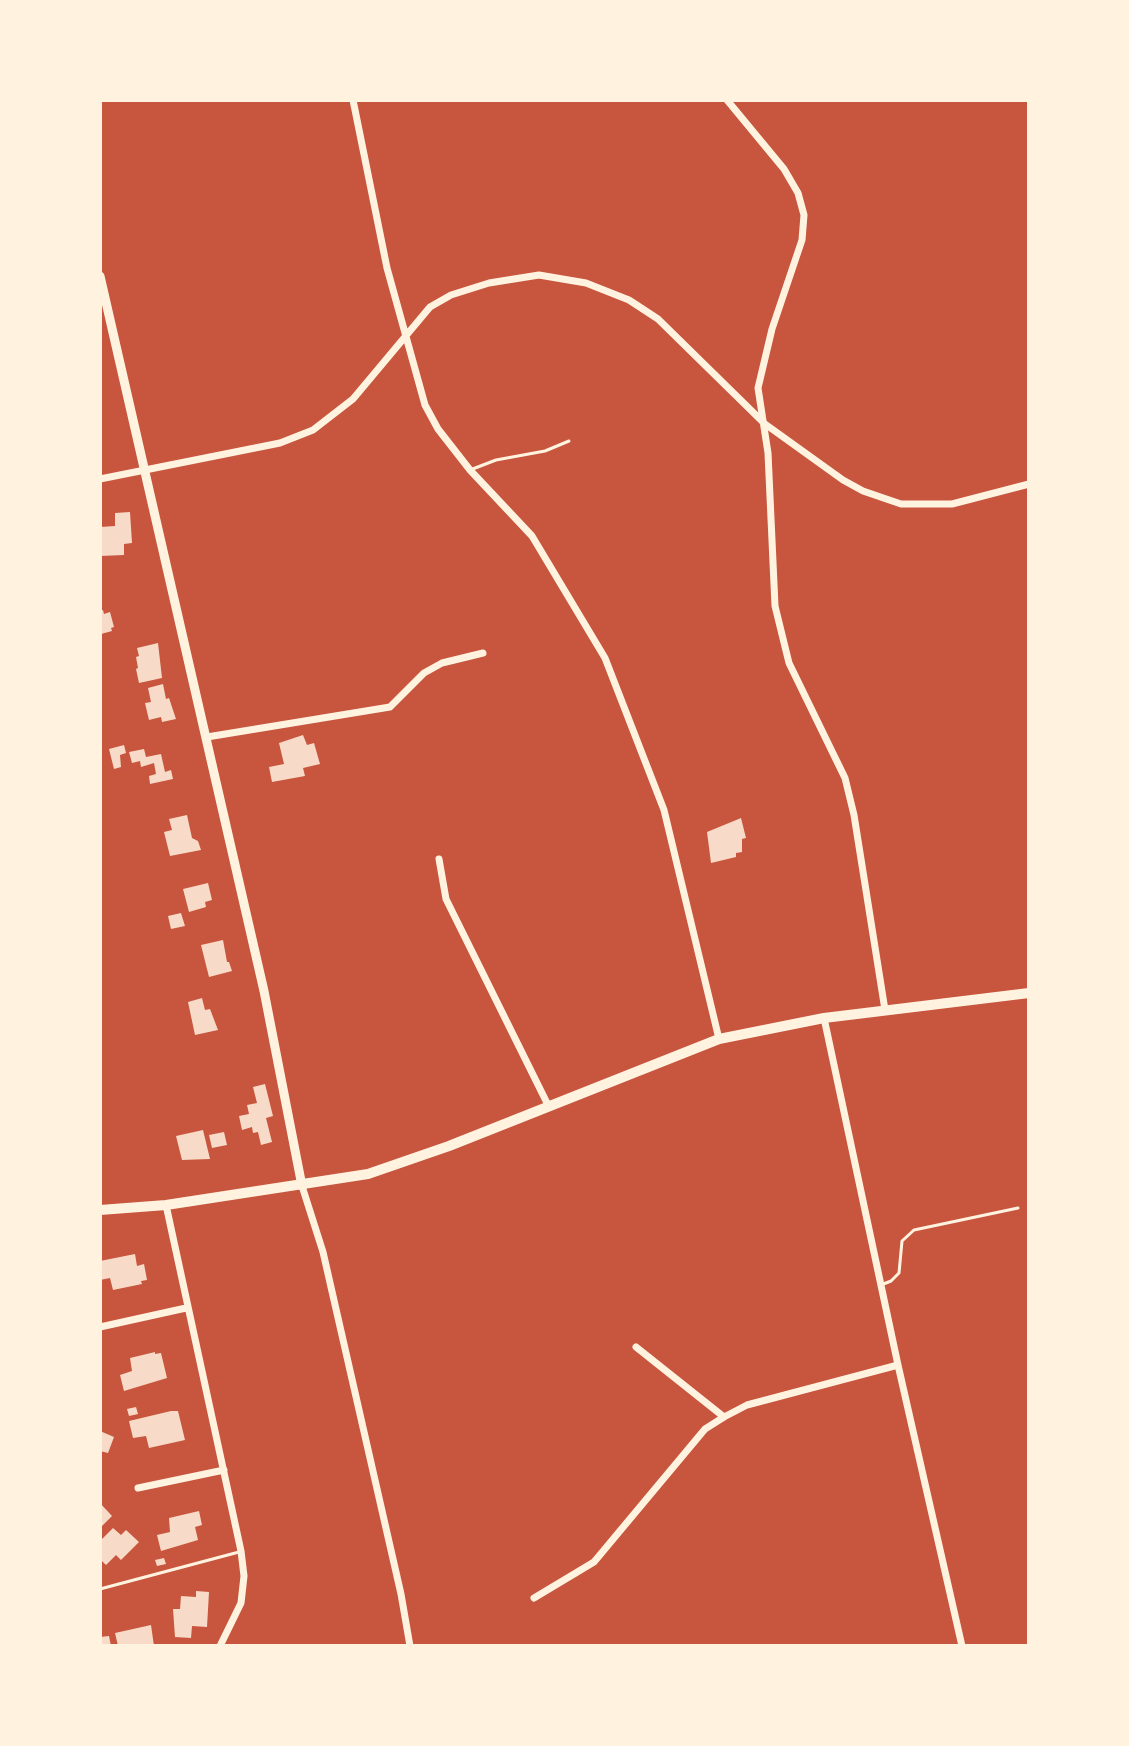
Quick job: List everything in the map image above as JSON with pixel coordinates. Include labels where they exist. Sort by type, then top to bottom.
[{"type":"main road","points":[[100,1210],[166,1205],[368,1174],[449,1146],[719,1039],[824,1018],[1029,993]]},
{"type":"street","points":[[353,100],[387,268],[425,405],[438,429],[470,470],[532,536],[605,658],[664,810],[719,1039]]},
{"type":"street","points":[[727,100],[784,169],[798,193],[804,215],[802,240],[764,357],[759,399],[765,424],[775,606],[789,663],[845,778],[854,815],[885,1010]]},
{"type":"street","points":[[100,479],[280,443],[313,430],[353,399],[430,307],[451,295],[489,283],[539,275],[586,283],[629,300],[658,319],[765,424],[863,491],[901,504],[952,504],[1029,484]]},
{"type":"street","points":[[100,276],[264,991],[302,1186],[323,1252],[401,1594],[410,1646]]},
{"type":"street","points":[[207,737],[390,707],[424,673],[442,663],[483,653]]},
{"type":"street","points":[[439,859],[446,899],[548,1105]]},
{"type":"street","points":[[824,1018],[962,1646]]},
{"type":"street","points":[[166,1205],[241,1551],[244,1576],[241,1603],[220,1646]]},
{"type":"street","points":[[100,1327],[186,1308]]},
{"type":"street","points":[[636,1347],[724,1417]]},
{"type":"street","points":[[534,1598],[594,1562],[705,1429],[747,1405],[898,1365]]},
{"type":"street","points":[[138,1488],[224,1470]]},
{"type":"lane","points":[[470,470],[496,460],[545,451],[569,441]]},
{"type":"lane","points":[[881,1285],[899,1273],[902,1241],[914,1230],[1018,1208]]},
{"type":"lane","points":[[100,1589],[241,1551]]},
{"type":"building","points":[[130,512],[132,543],[124,544],[124,555],[100,556],[100,527],[115,526],[115,513]]},
{"type":"building","points":[[103,610],[104,614],[110,612],[114,627],[112,631],[101,634],[100,611]]},
{"type":"building","points":[[158,643],[162,678],[139,683],[137,648]]},
{"type":"building","points":[[163,684],[166,699],[169,698],[176,719],[162,722],[161,717],[149,720],[145,703],[151,702],[148,688]]},
{"type":"building","points":[[303,735],[307,745],[314,743],[320,764],[303,768],[305,776],[272,782],[269,767],[284,764],[279,743]]},
{"type":"building","points":[[124,745],[126,753],[120,755],[121,767],[114,769],[109,749]]},
{"type":"building","points":[[144,749],[146,757],[161,754],[165,772],[171,770],[173,779],[150,784],[149,776],[156,774],[154,763],[141,767],[140,761],[132,763],[129,752]]},
{"type":"building","points":[[187,815],[192,838],[198,841],[201,850],[170,856],[164,832],[172,830],[169,819]]},
{"type":"building","points":[[741,818],[746,838],[742,839],[742,852],[736,853],[736,857],[711,863],[707,832]]},
{"type":"building","points":[[208,883],[212,900],[205,902],[206,907],[189,912],[183,889]]},
{"type":"building","points":[[181,913],[185,926],[171,929],[168,916]]},
{"type":"building","points":[[223,940],[232,971],[209,977],[201,945]]},
{"type":"building","points":[[202,998],[205,1010],[210,1009],[218,1030],[195,1035],[188,1002]]},
{"type":"building","points":[[265,1084],[273,1116],[266,1118],[272,1142],[261,1145],[258,1132],[253,1133],[252,1127],[242,1130],[239,1116],[249,1114],[247,1105],[257,1103],[253,1087]]},
{"type":"building","points":[[203,1130],[210,1159],[182,1160],[176,1136]]},
{"type":"building","points":[[224,1132],[227,1145],[212,1148],[209,1135]]},
{"type":"building","points":[[135,1254],[137,1266],[144,1264],[147,1280],[141,1281],[142,1284],[113,1290],[110,1278],[100,1280],[100,1261]]},
{"type":"building","points":[[161,1353],[167,1378],[124,1391],[120,1375],[132,1371],[130,1358]]},
{"type":"building","points":[[136,1407],[138,1414],[129,1416],[127,1409]]},
{"type":"building","points":[[178,1411],[185,1440],[149,1448],[146,1436],[133,1438],[129,1421]]},
{"type":"building","points":[[100,1431],[114,1437],[108,1453],[100,1451]]},
{"type":"building","points":[[100,1503],[112,1516],[100,1528]]},
{"type":"building","points":[[199,1511],[202,1525],[195,1527],[198,1540],[161,1551],[157,1535],[170,1532],[169,1518]]},
{"type":"building","points":[[113,1528],[121,1535],[126,1530],[139,1542],[121,1560],[116,1555],[106,1565],[100,1559],[100,1541]]},
{"type":"building","points":[[164,1558],[166,1564],[157,1566],[155,1560]]},
{"type":"building","points":[[196,1591],[209,1592],[207,1627],[192,1626],[191,1638],[175,1637],[173,1609],[180,1609],[181,1596],[196,1597]]},
{"type":"building","points":[[151,1625],[154,1646],[118,1646],[115,1633]]},
{"type":"building","points":[[109,1636],[111,1646],[100,1646],[100,1637]]}]
